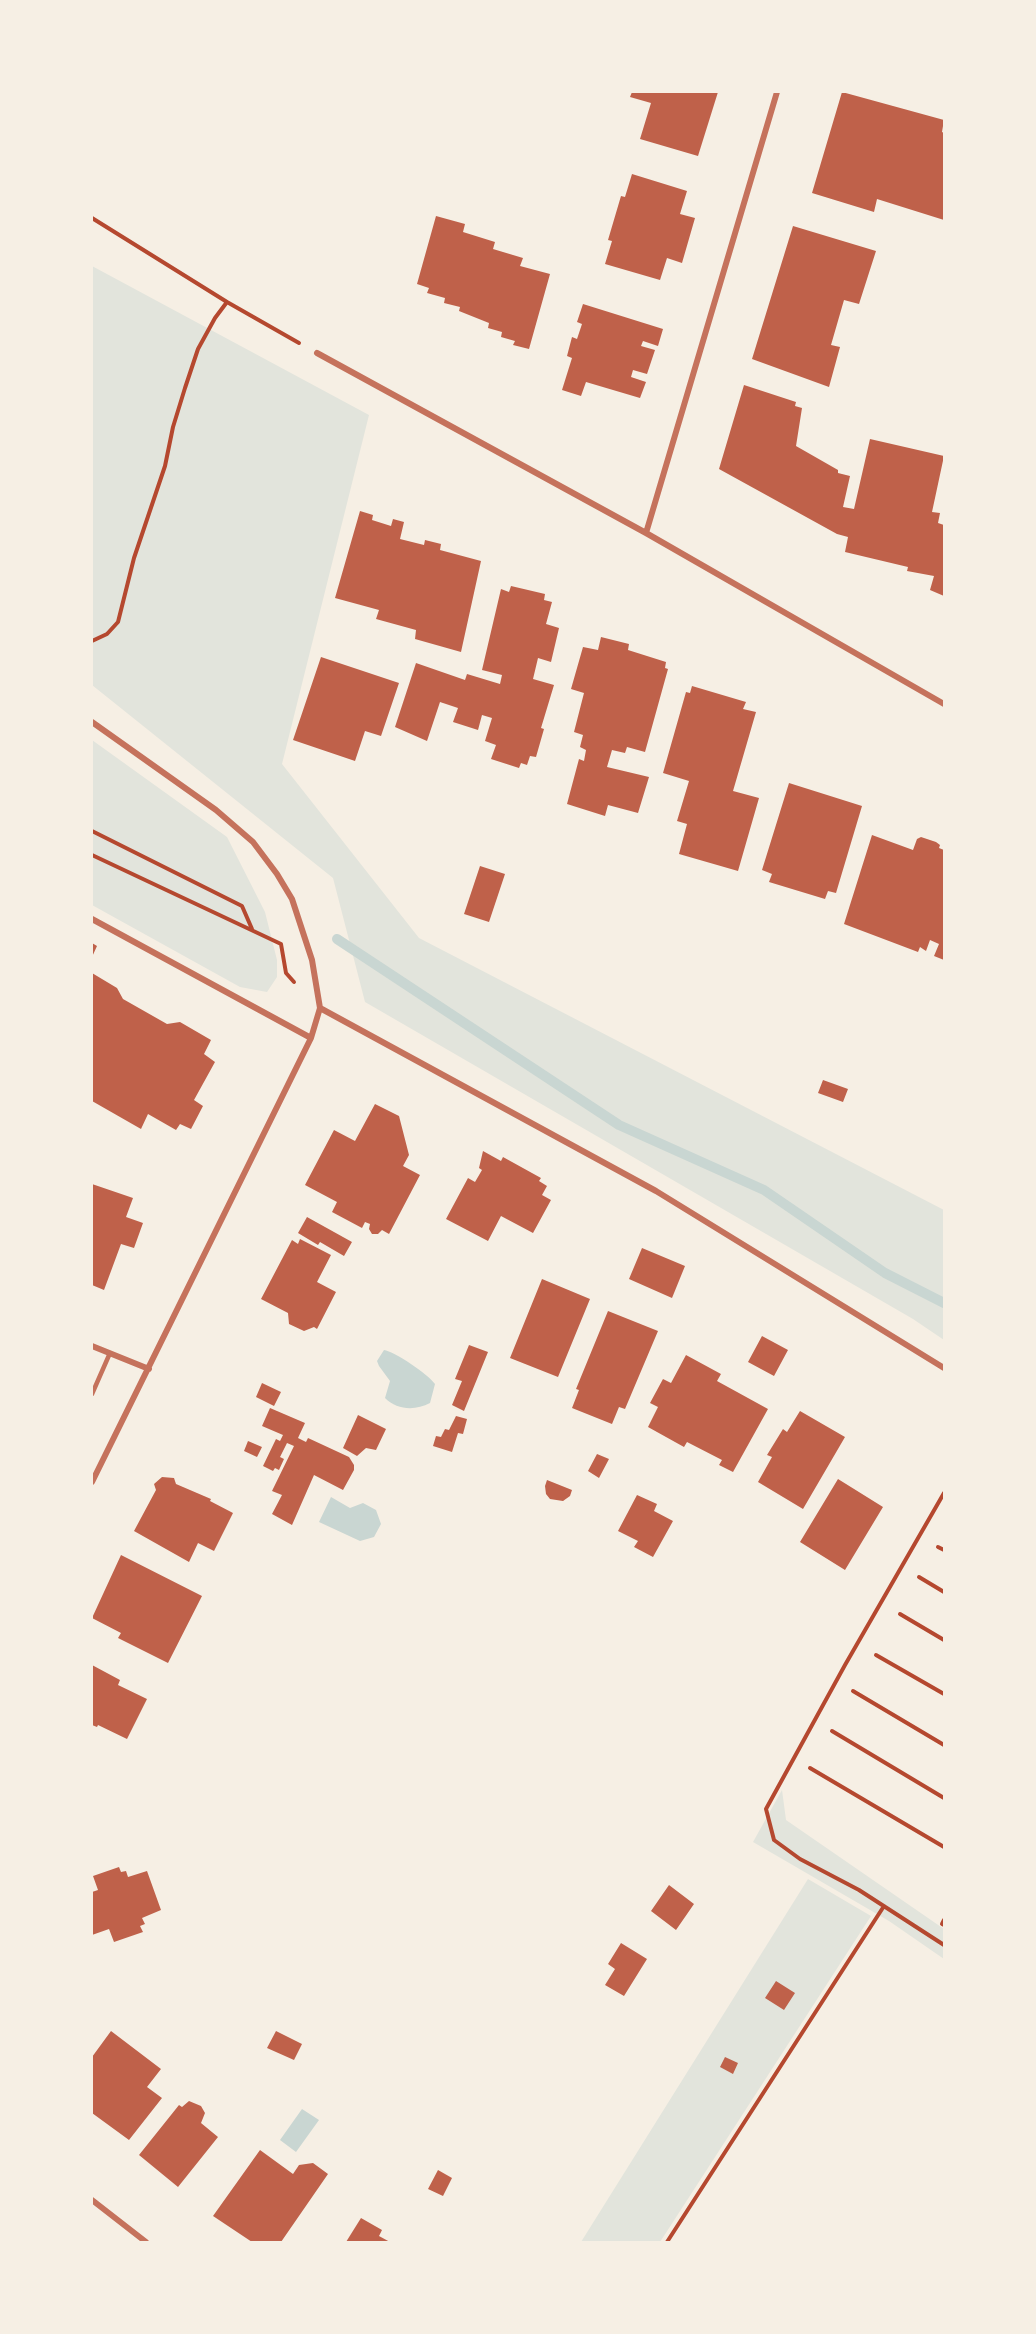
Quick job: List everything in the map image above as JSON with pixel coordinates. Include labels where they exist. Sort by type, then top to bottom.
[{"type":"street","points":[[646,533],[777,92]]},
{"type":"street","points":[[317,353],[646,533],[945,704]]},
{"type":"street","points":[[92,722],[216,810],[253,843],[277,874],[292,899],[312,960],[320,1008],[311,1038],[92,1482]]},
{"type":"street","points":[[92,919],[311,1038]]},
{"type":"street","points":[[320,1008],[656,1191],[945,1368]]},
{"type":"street","points":[[92,1346],[149,1369]]},
{"type":"street","points":[[92,2200],[146,2242]]},
{"type":"lane","points":[[92,1394],[110,1353]]},
{"type":"path","points":[[92,218],[227,302],[317,353]]},
{"type":"path","points":[[92,641],[107,634],[118,622],[134,558],[165,466],[173,426],[185,388],[198,350],[215,318],[227,302]]},
{"type":"path","points":[[92,831],[242,906],[252,929]]},
{"type":"path","points":[[92,855],[281,944],[286,973],[320,1008]]},
{"type":"path","points":[[945,1493],[845,1665],[766,1809],[774,1840],[800,1859],[884,1906],[945,1945]]},
{"type":"path","points":[[938,1547],[945,1550]]},
{"type":"path","points":[[920,1577],[945,1592]]},
{"type":"path","points":[[900,1614],[945,1640]]},
{"type":"path","points":[[876,1655],[945,1694]]},
{"type":"path","points":[[853,1691],[945,1745]]},
{"type":"path","points":[[832,1731],[945,1798]]},
{"type":"path","points":[[810,1768],[945,1847]]},
{"type":"path","points":[[667,2242],[884,1906]]},
{"type":"path","points":[[945,1920],[942,1924],[945,1925]]},
{"type":"shaded area","points":[[92,266],[369,415],[282,764],[419,938],[944,1210],[944,1340],[913,1319],[365,1002],[333,878],[92,685]]},
{"type":"shaded area","points":[[92,740],[227,837],[265,912],[277,960],[277,977],[267,992],[240,987],[92,905]]},
{"type":"shaded area","points":[[384,1350],[411,1364],[435,1384],[430,1403],[406,1408],[395,1405],[385,1398],[390,1381],[377,1361]]},
{"type":"shaded area","points":[[331,1497],[350,1508],[363,1503],[376,1510],[381,1524],[374,1537],[360,1541],[319,1522]]},
{"type":"shaded area","points":[[782,1790],[786,1820],[944,1929],[944,1959],[889,1921],[753,1842]]},
{"type":"shaded area","points":[[808,1879],[871,1916],[660,2242],[581,2242]]},
{"type":"shaded area","points":[[302,2109],[319,2120],[296,2152],[280,2140]]},
{"type":"building","points":[[632,92],[718,92],[698,156],[640,139],[651,103],[630,97]]},
{"type":"building","points":[[842,92],[944,120],[942,132],[944,133],[944,220],[877,199],[874,212],[812,193]]},
{"type":"building","points":[[632,174],[687,191],[680,214],[695,218],[682,263],[667,258],[660,280],[605,264],[612,241],[608,240],[621,196],[625,197]]},
{"type":"building","points":[[436,216],[465,224],[463,232],[495,242],[493,249],[523,258],[520,266],[550,274],[529,349],[513,345],[515,341],[501,337],[502,332],[488,328],[489,323],[459,311],[460,307],[444,303],[445,298],[427,293],[429,288],[417,284]]},
{"type":"building","points":[[793,226],[876,251],[859,304],[844,300],[831,345],[840,347],[829,387],[752,359]]},
{"type":"building","points":[[583,304],[663,329],[658,346],[643,341],[641,346],[655,350],[647,374],[633,370],[631,377],[646,382],[640,398],[586,382],[581,396],[562,390],[572,358],[567,356],[572,337],[577,339],[582,324],[577,322]]},
{"type":"building","points":[[744,385],[796,402],[795,406],[802,408],[796,446],[838,470],[838,473],[850,476],[843,507],[854,509],[870,439],[944,456],[932,512],[940,513],[938,523],[944,525],[944,596],[930,590],[934,576],[907,571],[908,567],[845,552],[848,537],[837,534],[719,469]]},
{"type":"building","points":[[360,511],[373,515],[372,520],[391,526],[393,519],[404,522],[400,539],[424,545],[425,540],[441,544],[440,550],[481,561],[461,652],[415,639],[416,630],[376,619],[379,610],[335,598]]},
{"type":"building","points":[[511,586],[545,594],[544,600],[552,602],[546,624],[559,628],[551,662],[538,658],[533,679],[554,685],[541,728],[544,729],[536,757],[530,756],[527,765],[521,763],[519,768],[491,759],[496,745],[485,741],[492,718],[482,715],[478,730],[453,722],[458,708],[440,702],[427,741],[395,727],[416,663],[465,680],[467,674],[500,684],[502,675],[482,670],[501,589],[509,592]]},
{"type":"building","points":[[601,637],[629,644],[628,650],[666,662],[665,668],[668,669],[645,752],[627,747],[625,753],[612,750],[607,767],[649,777],[638,813],[608,805],[605,816],[567,804],[579,759],[584,761],[586,750],[580,747],[583,735],[574,732],[584,693],[571,689],[583,647],[598,650]]},
{"type":"building","points":[[321,657],[399,683],[381,736],[365,731],[355,761],[293,740]]},
{"type":"building","points":[[692,686],[746,702],[743,709],[756,712],[733,791],[759,798],[738,871],[679,854],[687,824],[677,821],[689,781],[663,773],[686,692],[690,693]]},
{"type":"building","points":[[789,783],[862,806],[836,893],[828,891],[825,899],[769,882],[772,874],[762,870]]},
{"type":"building","points":[[872,835],[913,850],[917,839],[921,837],[936,842],[940,845],[939,848],[944,850],[944,960],[934,956],[939,944],[930,940],[926,951],[920,947],[918,952],[844,924]]},
{"type":"building","points":[[480,866],[505,874],[489,922],[464,914]]},
{"type":"building","points":[[92,943],[97,946],[92,957]]},
{"type":"building","points":[[92,973],[117,988],[123,999],[167,1024],[180,1022],[211,1040],[204,1054],[215,1062],[194,1100],[203,1106],[191,1129],[180,1124],[176,1130],[148,1114],[141,1129],[92,1101]]},
{"type":"building","points":[[823,1080],[848,1089],[843,1102],[818,1093]]},
{"type":"building","points":[[375,1104],[399,1116],[409,1155],[403,1166],[420,1175],[389,1234],[382,1230],[378,1234],[372,1234],[369,1229],[370,1224],[365,1222],[362,1228],[332,1212],[337,1202],[305,1185],[334,1130],[355,1141]]},
{"type":"building","points":[[483,1151],[501,1161],[503,1157],[541,1178],[539,1181],[547,1186],[542,1195],[551,1200],[533,1233],[501,1216],[488,1241],[446,1219],[468,1178],[475,1182],[482,1170],[479,1168]]},
{"type":"building","points":[[92,1184],[133,1198],[126,1217],[143,1223],[134,1248],[121,1244],[104,1290],[92,1285]]},
{"type":"building","points":[[307,1217],[352,1242],[344,1256],[298,1233]]},
{"type":"building","points":[[300,1239],[331,1255],[317,1282],[336,1292],[317,1329],[314,1327],[304,1331],[289,1324],[288,1313],[261,1299],[292,1240],[298,1244]]},
{"type":"building","points":[[642,1248],[685,1266],[672,1298],[629,1279]]},
{"type":"building","points":[[542,1279],[590,1299],[558,1377],[510,1358]]},
{"type":"building","points":[[608,1311],[658,1331],[625,1409],[619,1407],[612,1424],[572,1408],[579,1390],[576,1389]]},
{"type":"building","points":[[762,1336],[788,1350],[774,1376],[748,1362]]},
{"type":"building","points":[[469,1345],[488,1352],[464,1411],[452,1405],[462,1381],[455,1379]]},
{"type":"building","points":[[686,1355],[721,1374],[717,1381],[768,1409],[733,1472],[719,1465],[722,1460],[687,1442],[684,1447],[648,1427],[658,1407],[650,1403],[663,1379],[671,1383]]},
{"type":"building","points":[[262,1383],[281,1392],[274,1406],[256,1397]]},
{"type":"building","points":[[270,1408],[305,1423],[298,1438],[306,1442],[308,1438],[349,1457],[354,1465],[354,1470],[343,1490],[314,1475],[292,1525],[272,1514],[282,1495],[272,1491],[294,1446],[287,1443],[280,1457],[284,1459],[279,1470],[275,1468],[273,1471],[263,1466],[276,1439],[280,1441],[283,1435],[262,1426]]},
{"type":"building","points":[[800,1411],[845,1437],[803,1509],[758,1482],[772,1457],[767,1455],[783,1429],[787,1432]]},
{"type":"building","points":[[358,1415],[386,1429],[376,1450],[366,1448],[357,1456],[343,1448]]},
{"type":"building","points":[[456,1416],[467,1419],[463,1434],[458,1433],[452,1452],[433,1446],[436,1436],[441,1437],[445,1429],[449,1430]]},
{"type":"building","points":[[248,1441],[262,1447],[257,1457],[244,1451]]},
{"type":"building","points":[[597,1454],[609,1459],[599,1478],[588,1471]]},
{"type":"building","points":[[162,1477],[174,1478],[176,1484],[211,1499],[210,1501],[233,1513],[214,1551],[198,1543],[189,1562],[134,1531],[156,1490],[154,1484]]},
{"type":"building","points":[[838,1479],[883,1507],[845,1570],[800,1542]]},
{"type":"building","points":[[547,1480],[572,1490],[570,1496],[563,1501],[550,1499],[546,1494]]},
{"type":"building","points":[[637,1495],[657,1504],[654,1511],[673,1521],[653,1557],[634,1547],[638,1541],[618,1531]]},
{"type":"building","points":[[121,1555],[202,1596],[168,1663],[118,1638],[121,1633],[92,1618]]},
{"type":"building","points":[[92,1665],[120,1680],[118,1685],[147,1699],[127,1739],[98,1725],[97,1727],[92,1725]]},
{"type":"building","points":[[119,1867],[121,1872],[126,1871],[128,1877],[147,1871],[161,1910],[142,1918],[145,1924],[140,1926],[143,1932],[114,1942],[109,1929],[92,1935],[92,1892],[98,1890],[93,1876]]},
{"type":"building","points":[[669,1885],[694,1904],[676,1930],[651,1911]]},
{"type":"building","points":[[621,1943],[647,1959],[624,1996],[605,1985],[615,1969],[608,1964]]},
{"type":"building","points":[[776,1981],[795,1993],[784,2010],[765,1998]]},
{"type":"building","points":[[111,2031],[161,2069],[147,2087],[162,2098],[129,2140],[92,2113],[92,2057]]},
{"type":"building","points":[[276,2031],[302,2044],[294,2060],[267,2048]]},
{"type":"building","points":[[725,2057],[738,2063],[733,2074],[720,2067]]},
{"type":"building","points":[[189,2101],[201,2106],[205,2113],[201,2123],[218,2137],[178,2187],[139,2155],[179,2105],[182,2107]]},
{"type":"building","points":[[260,2150],[293,2174],[299,2165],[313,2163],[328,2174],[281,2242],[252,2242],[213,2216]]},
{"type":"building","points":[[438,2170],[452,2178],[443,2196],[428,2189]]},
{"type":"building","points":[[361,2218],[382,2230],[379,2236],[390,2242],[346,2242]]},
{"type":"waterway","points":[[337,939],[619,1125],[764,1190],[885,1273],[944,1303]]}]
